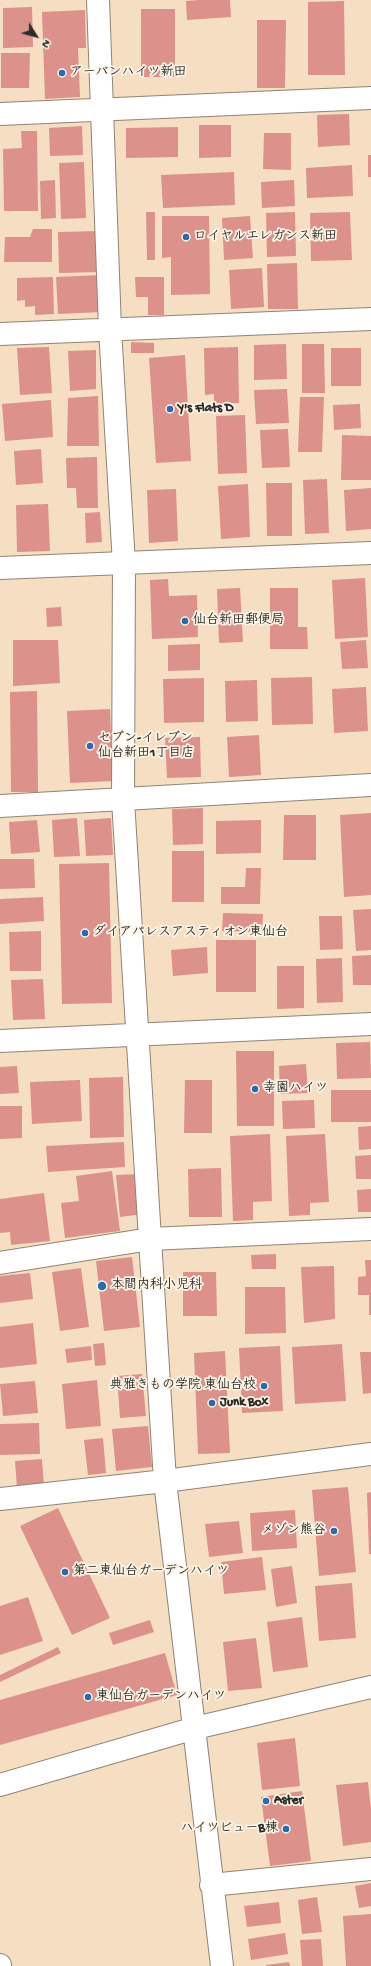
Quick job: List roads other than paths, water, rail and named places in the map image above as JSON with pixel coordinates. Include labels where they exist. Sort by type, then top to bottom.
[{"type":"street","points":[[98,0],[110,329],[124,564],[123,800],[165,1481],[195,1728],[211,1885],[222,1966]]},
{"type":"street","points":[[0,114],[371,98]]},
{"type":"street","points":[[0,334],[371,319]]},
{"type":"street","points":[[0,568],[371,554]]},
{"type":"street","points":[[0,806],[371,785]]},
{"type":"street","points":[[0,1041],[138,1036],[371,1024]]},
{"type":"street","points":[[0,1263],[150,1239],[371,1229]]},
{"type":"street","points":[[0,1499],[165,1481],[371,1454]]},
{"type":"street","points":[[0,1785],[195,1728],[371,1687]]},
{"type":"street","points":[[211,1885],[371,1869]]},
{"type":"place","name":"アーバンハイツ新田","points":[[62,73]]},
{"type":"place","name":"ロイヤルエレガンス新田","points":[[186,237]]},
{"type":"place","name":"Y's Flats D","points":[[170,409]]},
{"type":"place","name":"仙台新田郵便局","points":[[185,621]]},
{"type":"place","name":"セブン-イレブン 仙台新田1丁目店","points":[[90,746]]},
{"type":"place","name":"ダイアパレスアスティオン東仙台","points":[[85,933]]},
{"type":"place","name":"幸園ハイツ","points":[[255,1089]]},
{"type":"place","name":"本間内科小児科","points":[[102,1286]]},
{"type":"place","name":"典雅きもの学院 東仙台校","points":[[264,1386]]},
{"type":"place","name":"Junk Box","points":[[212,1403]]},
{"type":"place","name":"メゾン熊谷","points":[[334,1531]]},
{"type":"place","name":"第二東仙台ガーデンハイツ","points":[[65,1572]]},
{"type":"place","name":"東仙台ガーデンハイツ","points":[[88,1697]]},
{"type":"place","name":"Aster","points":[[266,1801]]},
{"type":"place","name":"ハイツビューB棟","points":[[286,1829]]}]
